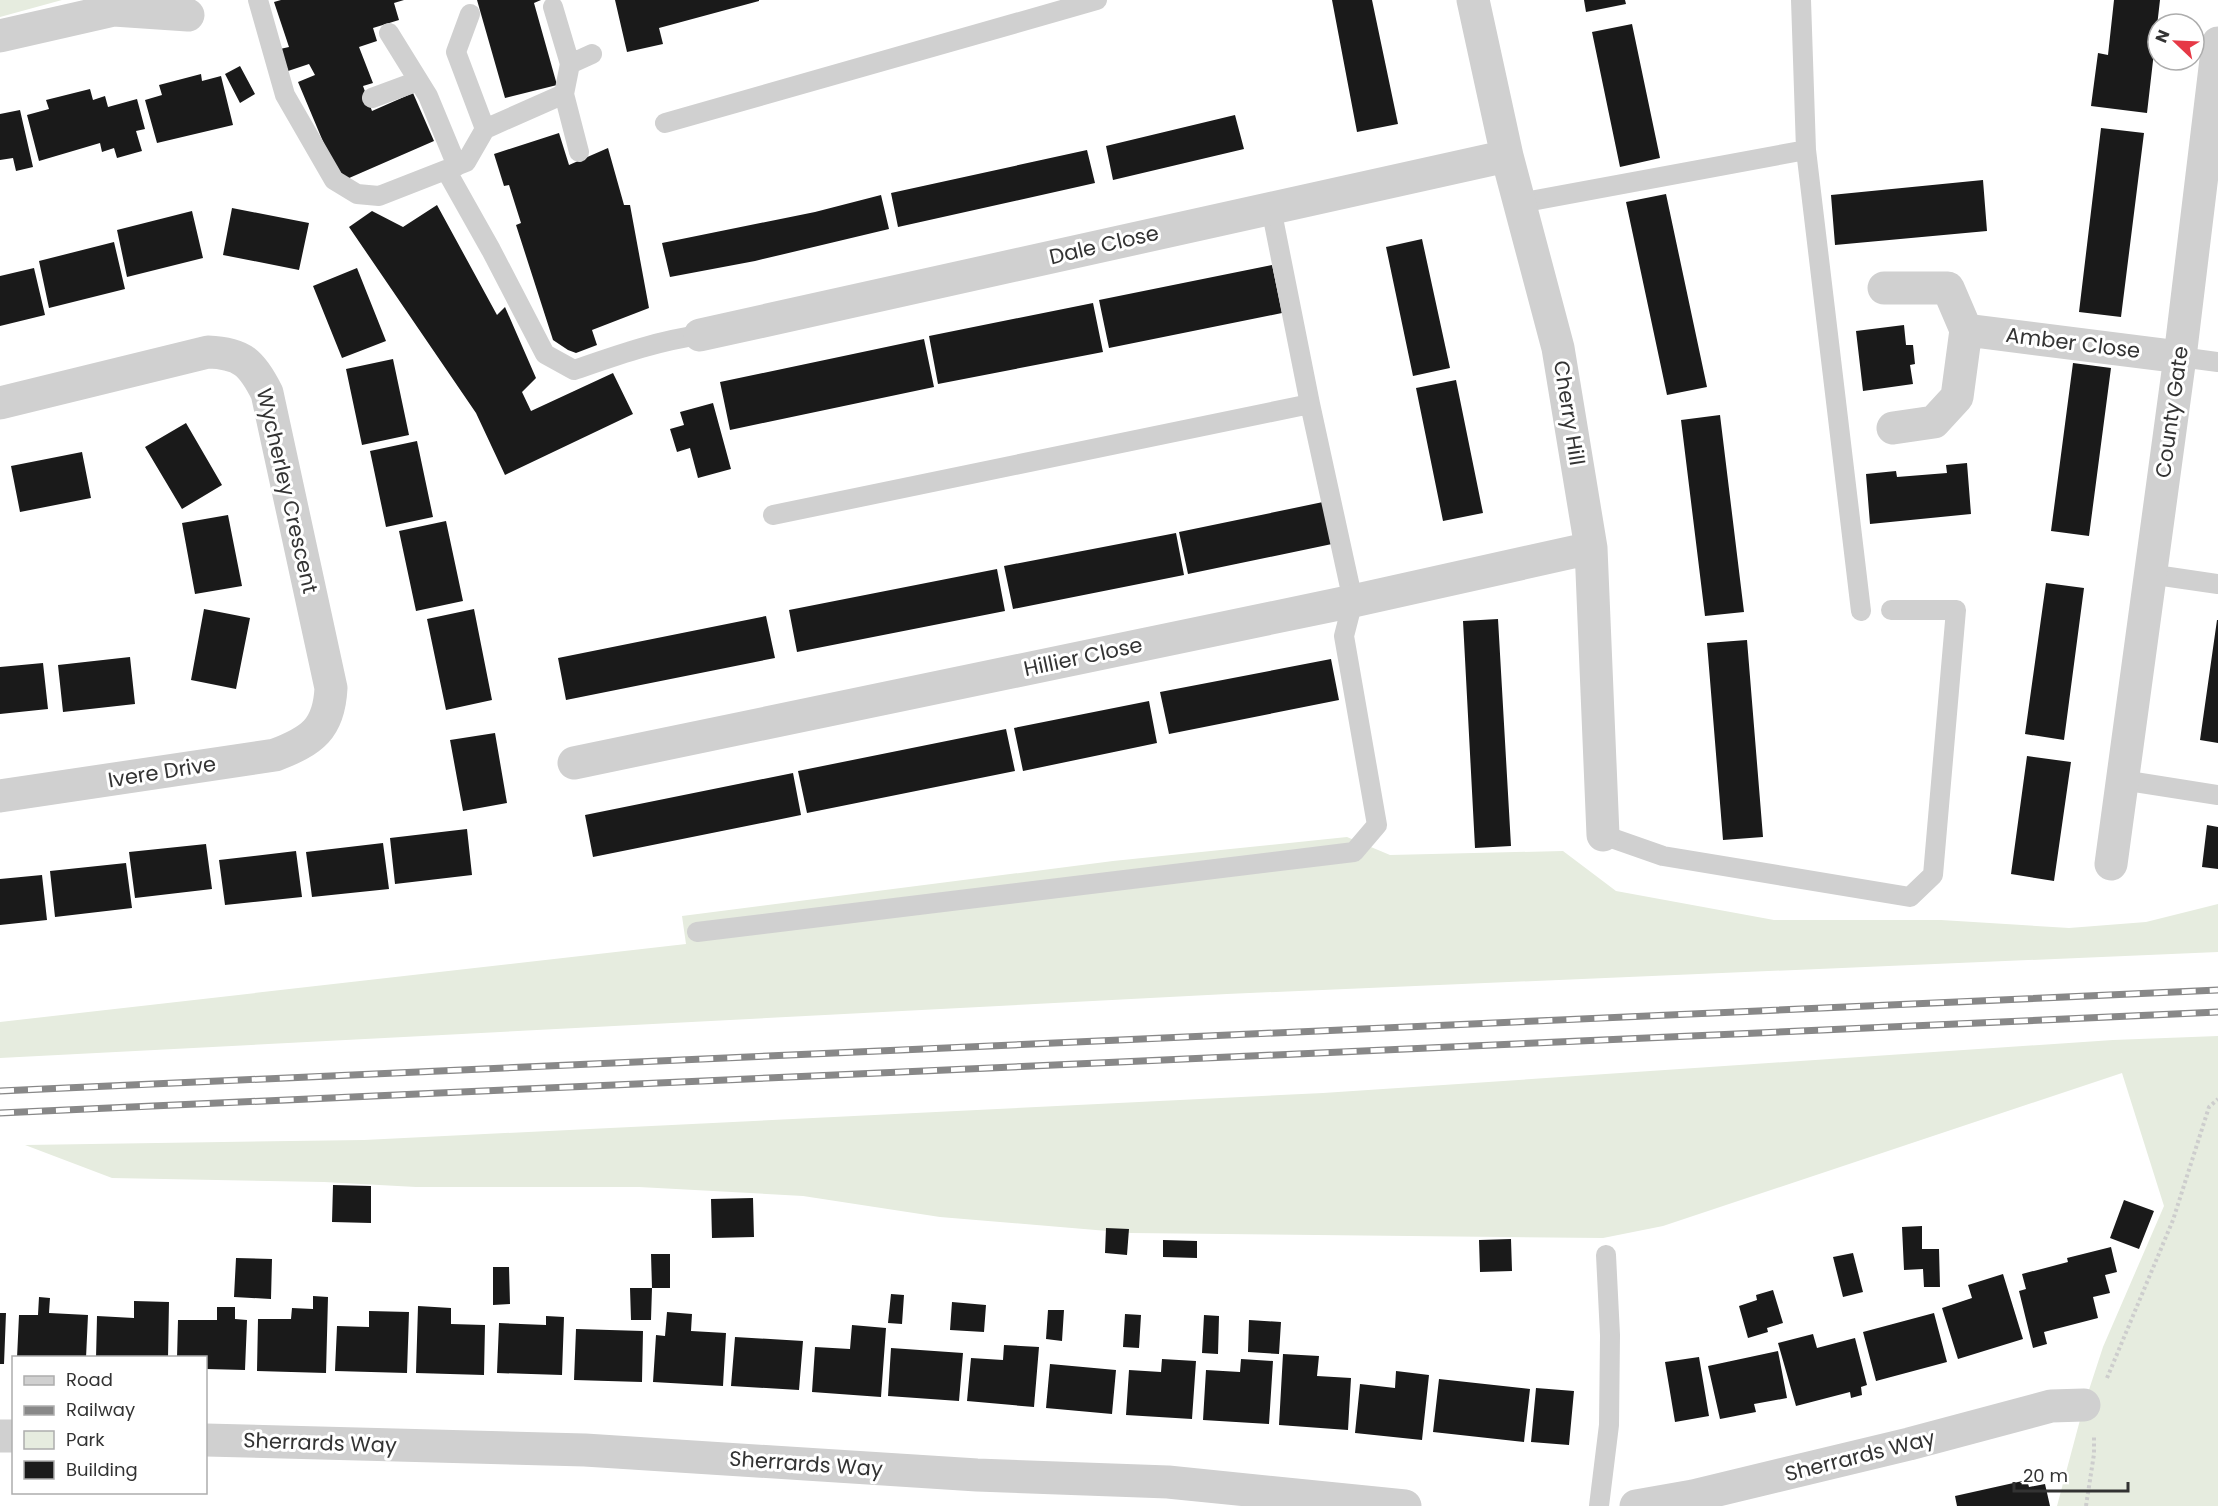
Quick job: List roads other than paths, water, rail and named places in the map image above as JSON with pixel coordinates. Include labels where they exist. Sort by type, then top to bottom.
[{"type":"street","name":"Cherry Hill","points":[[1473,0],[1507,156],[1558,348],[1592,548],[1603,835]]},
{"type":"street","points":[[0,36],[114,10],[188,15]]},
{"type":"street","name":"County Gate","points":[[2111,864],[2149,574],[2212,136],[2218,43]]},
{"type":"street","name":"Dale Close","points":[[700,335],[1507,156]]},
{"type":"street","points":[[1884,288],[1948,288],[1966,330],[1958,397],[1934,422],[1893,428]]},
{"type":"street","name":"Amber Close","points":[[1966,330],[2180,357]]},
{"type":"street","name":"Wycherley Crescent","points":[[0,402],[190,354],[225,352],[240,357],[250,365],[267,393],[331,688],[327,716],[318,732]]},
{"type":"street","name":"Hillier Close","points":[[574,763],[1353,601],[1592,548]]},
{"type":"street","name":"Ivere Drive","points":[[0,796],[275,755],[305,742],[318,732]]},
{"type":"street","name":"Sherrards Way","points":[[1635,1506],[1705,1494],[2052,1406],[2094,1408]]},
{"type":"street","name":"Sherrards Way","points":[[207,1440],[585,1450],[976,1475],[1168,1482],[1405,1506]]},
{"type":"street","points":[[1145,1506],[1168,1482]]},
{"type":"lane","points":[[258,0],[285,95],[334,180],[357,194],[379,196],[466,162],[485,129],[564,94]]},
{"type":"lane","points":[[665,123],[1097,0]]},
{"type":"lane","points":[[1801,0],[1806,150],[1860,611]]},
{"type":"lane","points":[[553,7],[570,64],[564,94],[579,152]]},
{"type":"lane","points":[[470,14],[456,52],[485,129]]},
{"type":"lane","points":[[388,33],[428,96],[452,168],[545,354],[574,370],[638,348],[700,335]]},
{"type":"lane","points":[[570,64],[592,54]]},
{"type":"lane","points":[[372,98],[418,81]]},
{"type":"lane","points":[[1520,203],[1806,150]]},
{"type":"lane","points":[[697,932],[1354,852],[1377,825],[1344,636],[1353,601],[1310,404],[1271,208]]},
{"type":"lane","points":[[2180,357],[2218,362]]},
{"type":"lane","points":[[773,515],[1310,404]]},
{"type":"lane","points":[[2149,574],[2218,584]]},
{"type":"lane","points":[[1603,835],[1663,856],[1910,897],[1933,875],[1956,610],[1891,610]]},
{"type":"lane","points":[[2122,780],[2218,795]]},
{"type":"lane","points":[[1599,1506],[1610,1425],[1610,1335],[1606,1255]]},
{"type":"railway","points":[[0,1091],[2218,990]]},
{"type":"railway","points":[[0,1113],[2218,1012]]}]
